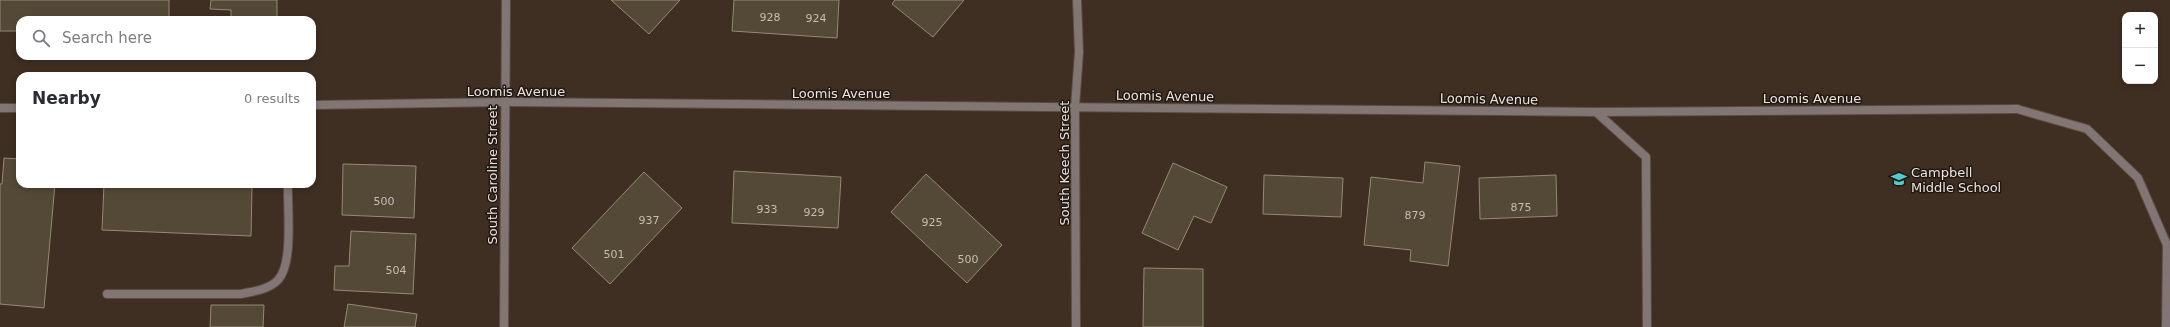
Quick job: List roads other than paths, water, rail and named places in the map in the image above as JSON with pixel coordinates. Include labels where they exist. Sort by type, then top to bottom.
[{"type":"street","name":"South Caroline Street","points":[[504,327],[506,0]]},
{"type":"street","name":"South Keech Street","points":[[1076,327],[1075,107],[1079,52],[1077,0]]},
{"type":"street","name":"Loomis Avenue","points":[[316,105],[505,102],[1596,112],[2017,109],[2086,129],[2138,178],[2167,245],[2168,312],[2166,327]]},
{"type":"street","points":[[0,108],[16,108]]},
{"type":"street","points":[[1596,112],[1646,157],[1647,327]]},
{"type":"street","points":[[106,294],[241,294],[261,290],[271,286],[279,280],[286,266],[288,188]]},
{"type":"place","name":"Campbell Middle School","points":[[1899,179]]}]
